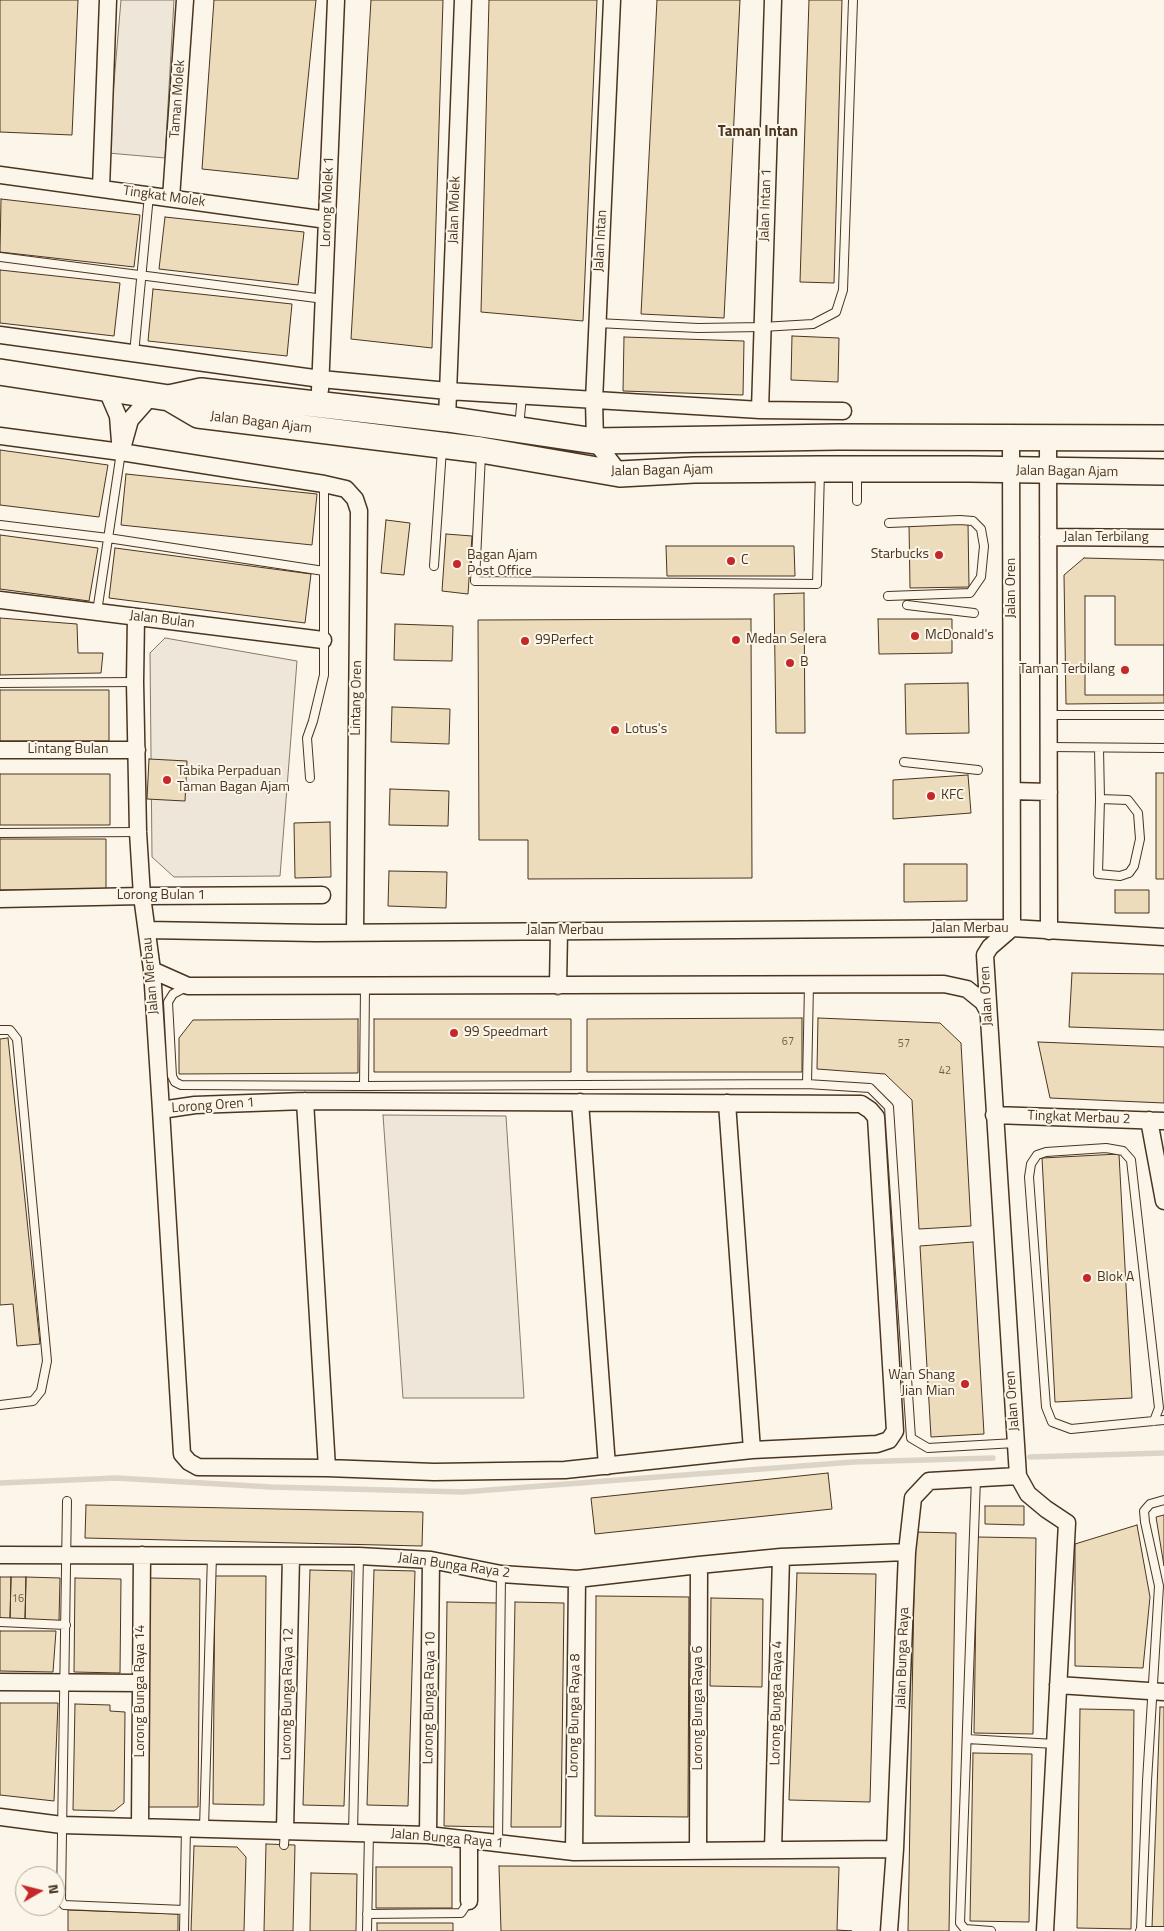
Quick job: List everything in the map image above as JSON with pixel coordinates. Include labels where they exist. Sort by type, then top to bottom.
[{"type":"main road","name":"Jalan Bagan Ajam","points":[[0,372],[160,396],[201,391],[447,419],[595,441],[838,437],[1164,438]]},
{"type":"main road","name":"Jalan Bagan Ajam","points":[[160,396],[198,415],[481,450],[620,474],[694,470],[820,469],[1164,472]]},
{"type":"street","points":[[101,188],[108,0]]},
{"type":"street","name":"Taman Molek","points":[[171,198],[185,0]]},
{"type":"street","name":"Lorong Molek 1","points":[[320,404],[336,0]]},
{"type":"street","name":"Jalan Molek","points":[[447,419],[463,0]]},
{"type":"street","name":"Jalan Intan","points":[[595,441],[594,401],[597,323],[612,0]]},
{"type":"street","name":"Jalan Intan 1","points":[[760,410],[773,0]]},
{"type":"street","name":"Tingkat Molek","points":[[0,175],[327,220]]},
{"type":"street","points":[[0,335],[321,379],[448,391],[760,410],[843,411]]},
{"type":"street","points":[[106,388],[118,416],[121,452]]},
{"type":"street","points":[[121,452],[130,420],[160,396]]},
{"type":"street","name":"Lintang Oren","points":[[0,436],[121,452],[324,484],[346,489],[355,499],[359,511],[355,932]]},
{"type":"street","name":"Jalan Oren","points":[[1011,438],[1012,928],[990,947],[985,955],[1018,1476]]},
{"type":"street","points":[[1048,439],[1049,930]]},
{"type":"street","points":[[595,441],[620,474]]},
{"type":"street","name":"Jalan Terbilang","points":[[1048,537],[1164,538]]},
{"type":"street","name":"Jalan Bulan","points":[[0,600],[323,640]]},
{"type":"street","points":[[136,617],[135,682],[138,832],[146,930]]},
{"type":"street","name":"Lintang Bulan","points":[[0,750],[137,750]]},
{"type":"street","points":[[1012,791],[1049,792]]},
{"type":"street","name":"Lorong Bulan 1","points":[[0,899],[322,895]]},
{"type":"street","name":"Jalan Merbau","points":[[161,1110],[152,970],[146,930],[355,932],[1012,928],[1164,938]]},
{"type":"street","points":[[558,986],[559,931]]},
{"type":"street","points":[[152,970],[188,986],[952,985],[967,989],[983,1002],[988,1011]]},
{"type":"street","points":[[305,1101],[327,1468]]},
{"type":"street","name":"Lorong Oren 1","points":[[305,1101],[861,1104],[876,1117],[895,1431],[889,1440],[877,1444],[752,1450],[566,1470],[434,1472],[327,1468],[198,1467],[189,1462],[182,1454],[161,1110],[195,1105],[305,1101]]},
{"type":"street","points":[[580,1102],[607,1466]]},
{"type":"street","points":[[727,1103],[752,1450]]},
{"type":"street","name":"Tingkat Merbau 2","points":[[994,1115],[1157,1120]]},
{"type":"street","points":[[1157,1120],[1164,1201]]},
{"type":"street","points":[[1018,1476],[1028,1494],[1067,1523],[1045,1931]]},
{"type":"street","name":"Jalan Bunga Raya","points":[[889,1931],[895,1849],[907,1552],[913,1498],[929,1481],[1018,1476]]},
{"type":"street","name":"Jalan Bunga Raya 2","points":[[0,1555],[359,1556],[431,1560],[501,1574],[577,1579],[781,1557],[907,1552]]},
{"type":"street","name":"Lorong Bunga Raya 14","points":[[140,1826],[142,1555]]},
{"type":"street","name":"Lorong Bunga Raya 12","points":[[284,1838],[291,1556]]},
{"type":"street","name":"Lorong Bunga Raya 4","points":[[774,1850],[781,1557]]},
{"type":"street","name":"Lorong Bunga Raya 10","points":[[428,1835],[431,1560]]},
{"type":"street","name":"Lorong Bunga Raya 6","points":[[698,1851],[699,1565]]},
{"type":"street","name":"Lorong Bunga Raya 8","points":[[574,1852],[577,1579]]},
{"type":"street","points":[[0,1682],[141,1683]]},
{"type":"street","points":[[1058,1685],[1158,1692]]},
{"type":"street","name":"Jalan Bunga Raya 1","points":[[0,1817],[62,1825],[204,1828],[284,1838],[361,1833],[428,1835],[574,1852],[895,1849]]},
{"type":"street","points":[[469,1840],[469,1901]]},
{"type":"lane","points":[[597,323],[698,328],[762,328],[812,324],[836,312],[843,290],[852,0]]},
{"type":"lane","points":[[134,354],[149,195]]},
{"type":"lane","points":[[0,257],[324,299]]},
{"type":"lane","points":[[519,429],[522,396]]},
{"type":"lane","points":[[434,566],[443,445]]},
{"type":"lane","points":[[481,450],[476,581],[817,584],[820,469]]},
{"type":"lane","points":[[97,612],[121,452]]},
{"type":"lane","points":[[857,470],[857,501]]},
{"type":"lane","points":[[310,778],[306,738],[313,721],[324,675],[324,484]]},
{"type":"lane","points":[[888,596],[970,593],[981,577],[984,546],[981,529],[973,521],[889,522]]},
{"type":"lane","points":[[0,525],[108,538],[324,571]]},
{"type":"lane","points":[[907,605],[974,613]]},
{"type":"lane","points":[[0,683],[135,682]]},
{"type":"lane","points":[[1048,715],[1164,715]]},
{"type":"lane","points":[[1049,747],[1164,748]]},
{"type":"lane","points":[[1099,748],[1098,874],[1120,876],[1129,873],[1134,866],[1140,839],[1138,813],[1128,800],[1100,799]]},
{"type":"lane","points":[[904,762],[978,770]]},
{"type":"lane","points":[[0,833],[138,832]]},
{"type":"lane","points":[[807,1084],[809,984]]},
{"type":"lane","points":[[188,986],[173,994],[168,1002],[172,1076],[175,1082],[181,1085],[807,1084],[870,1088],[889,1107],[910,1438],[928,1448],[1015,1443]]},
{"type":"lane","points":[[364,1086],[365,987]]},
{"type":"lane","points":[[0,1030],[10,1030],[17,1039],[47,1361],[41,1391],[33,1401],[0,1405]]},
{"type":"lane","points":[[1154,1421],[1159,1408],[1132,1160],[1123,1150],[1106,1148],[1046,1152],[1037,1155],[1030,1164],[1029,1176],[1046,1407],[1052,1422],[1071,1429],[1154,1421],[1164,1420]]},
{"type":"lane","points":[[976,1478],[960,1923],[965,1929],[991,1931]]},
{"type":"lane","points":[[1164,1500],[1150,1504],[1144,1511],[1159,1586],[1158,1692],[1141,1930],[1164,1931]]},
{"type":"lane","points":[[67,1501],[61,1900],[64,1905],[184,1910]]},
{"type":"lane","points":[[204,1828],[212,1555]]},
{"type":"lane","points":[[359,1556],[361,1833],[367,1931]]},
{"type":"lane","points":[[498,1843],[501,1574]]},
{"type":"lane","points":[[0,1622],[66,1625]]},
{"type":"lane","points":[[966,1739],[1055,1744]]},
{"type":"lane","points":[[184,1931],[186,1828]]},
{"type":"lane","points":[[367,1914],[461,1913],[469,1901]]},
{"type":"shaded area","points":[[121,0],[174,0],[165,158],[108,153]]},
{"type":"shaded area","points":[[165,638],[297,661],[280,876],[174,877],[152,857],[150,653]]},
{"type":"shaded area","points":[[383,1115],[506,1116],[524,1398],[403,1398]]},
{"type":"building","points":[[0,0],[78,0],[72,135],[0,132]]},
{"type":"building","points":[[214,0],[316,0],[298,179],[202,169]]},
{"type":"building","points":[[371,0],[443,0],[432,348],[351,339]]},
{"type":"building","points":[[489,0],[597,0],[583,321],[481,312]]},
{"type":"building","points":[[657,0],[740,0],[724,318],[641,314]]},
{"type":"building","points":[[809,0],[842,0],[834,283],[800,282]]},
{"type":"building","points":[[1,199],[140,215],[134,267],[0,252]]},
{"type":"building","points":[[165,217],[304,232],[298,285],[159,269]]},
{"type":"building","points":[[0,270],[120,283],[114,336],[0,323]]},
{"type":"building","points":[[153,289],[292,304],[287,356],[148,341]]},
{"type":"building","points":[[792,336],[839,338],[838,382],[791,380]]},
{"type":"building","points":[[624,337],[744,341],[743,395],[623,391]]},
{"type":"building","points":[[0,450],[108,465],[99,517],[0,505]]},
{"type":"building","points":[[126,474],[317,494],[312,545],[121,525]]},
{"type":"building","points":[[386,520],[410,523],[404,575],[381,573]]},
{"type":"building","name":"Starbucks","points":[[909,523],[968,523],[969,587],[910,588]]},
{"type":"building","name":"Bagan Ajam Post Office","points":[[446,534],[472,536],[468,594],[442,591]]},
{"type":"building","points":[[0,535],[98,548],[89,601],[0,589]]},
{"type":"building","name":"C","points":[[666,546],[794,546],[795,576],[667,576]]},
{"type":"building","points":[[115,548],[311,574],[305,623],[109,598]]},
{"type":"building","points":[[1084,558],[1164,560],[1164,703],[1066,704],[1064,575]]},
{"type":"building","name":"B","points":[[804,593],[805,733],[776,733],[774,594]]},
{"type":"building","name":"Taman Terbilang","points":[[1085,596],[1115,596],[1115,645],[1164,645],[1164,695],[1085,695]]},
{"type":"building","points":[[0,618],[77,624],[78,653],[103,653],[101,673],[0,675]]},
{"type":"building","name":"Lotus's","points":[[751,619],[752,878],[528,879],[528,840],[479,840],[478,620]]},
{"type":"building","name":"McDonald's","points":[[878,619],[952,619],[952,653],[879,654]]},
{"type":"building","points":[[395,624],[453,626],[452,661],[394,660]]},
{"type":"building","points":[[968,683],[969,733],[906,734],[905,684]]},
{"type":"building","points":[[0,690],[109,690],[109,741],[0,741]]},
{"type":"building","points":[[392,707],[450,709],[449,744],[391,742]]},
{"type":"building","name":"Tabika Perpaduan Taman Bagan Ajam","points":[[149,759],[187,761],[185,801],[147,799]]},
{"type":"building","points":[[1156,773],[1164,773],[1164,879],[1156,879]]},
{"type":"building","points":[[0,774],[110,774],[110,825],[0,825]]},
{"type":"building","name":"KFC","points":[[968,775],[971,813],[893,819],[893,780]]},
{"type":"building","points":[[390,789],[449,791],[448,826],[389,825]]},
{"type":"building","points":[[330,822],[331,877],[295,878],[294,823]]},
{"type":"building","points":[[0,839],[106,839],[106,890],[0,890]]},
{"type":"building","points":[[904,864],[967,864],[967,901],[904,902]]},
{"type":"building","points":[[389,871],[447,872],[446,908],[388,906]]},
{"type":"building","points":[[1115,890],[1149,890],[1149,913],[1115,913]]},
{"type":"building","points":[[1072,973],[1164,974],[1164,1030],[1069,1027]]},
{"type":"building","points":[[802,1018],[802,1072],[587,1072],[587,1019]]},
{"type":"building","points":[[818,1018],[940,1023],[961,1043],[971,1226],[919,1229],[912,1100],[885,1074],[817,1069]]},
{"type":"building","points":[[358,1019],[358,1073],[179,1074],[179,1038],[193,1020]]},
{"type":"building","points":[[374,1019],[571,1019],[571,1072],[374,1072]]},
{"type":"building","points":[[8,1038],[40,1344],[17,1346],[13,1304],[0,1305],[0,1039]]},
{"type":"building","points":[[1038,1042],[1164,1047],[1164,1103],[1050,1098]]},
{"type":"building","name":"Blok A","points":[[1119,1154],[1132,1398],[1055,1402],[1042,1158]]},
{"type":"building","points":[[973,1242],[984,1434],[931,1437],[920,1246]]},
{"type":"building","points":[[828,1473],[832,1509],[595,1534],[591,1498]]},
{"type":"building","points":[[86,1505],[423,1512],[422,1546],[85,1538]]},
{"type":"building","points":[[985,1506],[1024,1506],[1024,1525],[985,1524]]},
{"type":"building","points":[[1164,1515],[1164,1566],[1156,1517]]},
{"type":"building","points":[[1137,1525],[1150,1597],[1143,1668],[1075,1666],[1075,1544]]},
{"type":"building","points":[[915,1532],[956,1533],[949,1931],[908,1931]]},
{"type":"building","points":[[977,1537],[1036,1538],[1033,1734],[974,1733]]},
{"type":"building","points":[[310,1570],[352,1571],[344,1806],[303,1805]]},
{"type":"building","points":[[374,1570],[415,1571],[408,1806],[367,1805]]},
{"type":"building","points":[[797,1573],[876,1574],[870,1802],[789,1800]]},
{"type":"building","points":[[215,1576],[266,1576],[264,1805],[213,1804]]},
{"type":"building","points":[[0,1577],[11,1577],[10,1620],[0,1619]]},
{"type":"building","points":[[11,1577],[26,1577],[25,1620],[10,1620]]},
{"type":"building","points":[[26,1577],[60,1578],[59,1621],[25,1620]]},
{"type":"building","points":[[75,1578],[121,1579],[120,1673],[74,1672]]},
{"type":"building","points":[[150,1578],[200,1579],[198,1807],[147,1807]]},
{"type":"building","points":[[596,1596],[689,1597],[688,1817],[595,1816]]},
{"type":"building","points":[[711,1598],[763,1599],[762,1687],[710,1686]]},
{"type":"building","points":[[447,1602],[497,1603],[494,1827],[444,1826]]},
{"type":"building","points":[[515,1602],[564,1603],[561,1827],[511,1827]]},
{"type":"building","points":[[0,1631],[56,1631],[53,1672],[0,1671]]},
{"type":"building","points":[[0,1703],[58,1703],[54,1801],[0,1795]]},
{"type":"building","points":[[75,1704],[110,1705],[110,1711],[125,1712],[124,1803],[114,1811],[73,1810]]},
{"type":"building","points":[[1160,1707],[1164,1707],[1164,1927],[1152,1927]]},
{"type":"building","points":[[1080,1709],[1134,1710],[1131,1929],[1077,1928]]},
{"type":"building","points":[[973,1753],[1032,1754],[1029,1922],[970,1921]]},
{"type":"building","points":[[266,1844],[295,1845],[293,1931],[264,1931]]},
{"type":"building","points":[[194,1846],[237,1847],[246,1857],[244,1931],[191,1931]]},
{"type":"building","points":[[499,1866],[839,1867],[837,1930],[852,1931],[501,1931]]},
{"type":"building","points":[[376,1867],[452,1867],[452,1908],[376,1908]]},
{"type":"building","points":[[311,1873],[357,1874],[356,1931],[310,1931]]},
{"type":"building","points":[[68,1910],[178,1914],[178,1931],[68,1931]]},
{"type":"building","points":[[377,1923],[453,1923],[453,1931],[377,1931]]},
{"type":"waterway","points":[[1030,1457],[1164,1453]]},
{"type":"waterway","points":[[0,1483],[116,1478],[271,1487],[463,1492],[853,1462],[993,1458]]},
{"type":"place","name":"Starbucks","points":[[939,555]]},
{"type":"place","name":"C","points":[[731,561]]},
{"type":"place","name":"Bagan Ajam Post Office","points":[[457,564]]},
{"type":"place","name":"McDonald's","points":[[915,636]]},
{"type":"place","name":"Medan Selera","points":[[736,640]]},
{"type":"place","name":"99Perfect","points":[[525,641]]},
{"type":"place","name":"B","points":[[790,663]]},
{"type":"place","name":"Taman Terbilang","points":[[1125,670]]},
{"type":"place","name":"Lotus's","points":[[615,730]]},
{"type":"place","name":"Tabika Perpaduan Taman Bagan Ajam","points":[[167,780]]},
{"type":"place","name":"KFC","points":[[931,796]]},
{"type":"place","name":"99 Speedmart","points":[[454,1033]]},
{"type":"place","name":"Blok A","points":[[1087,1278]]},
{"type":"place","name":"Wan Shang Jian Mian","points":[[965,1384]]},
{"type":"district","name":"Taman Intan","points":[[758,132]]}]
